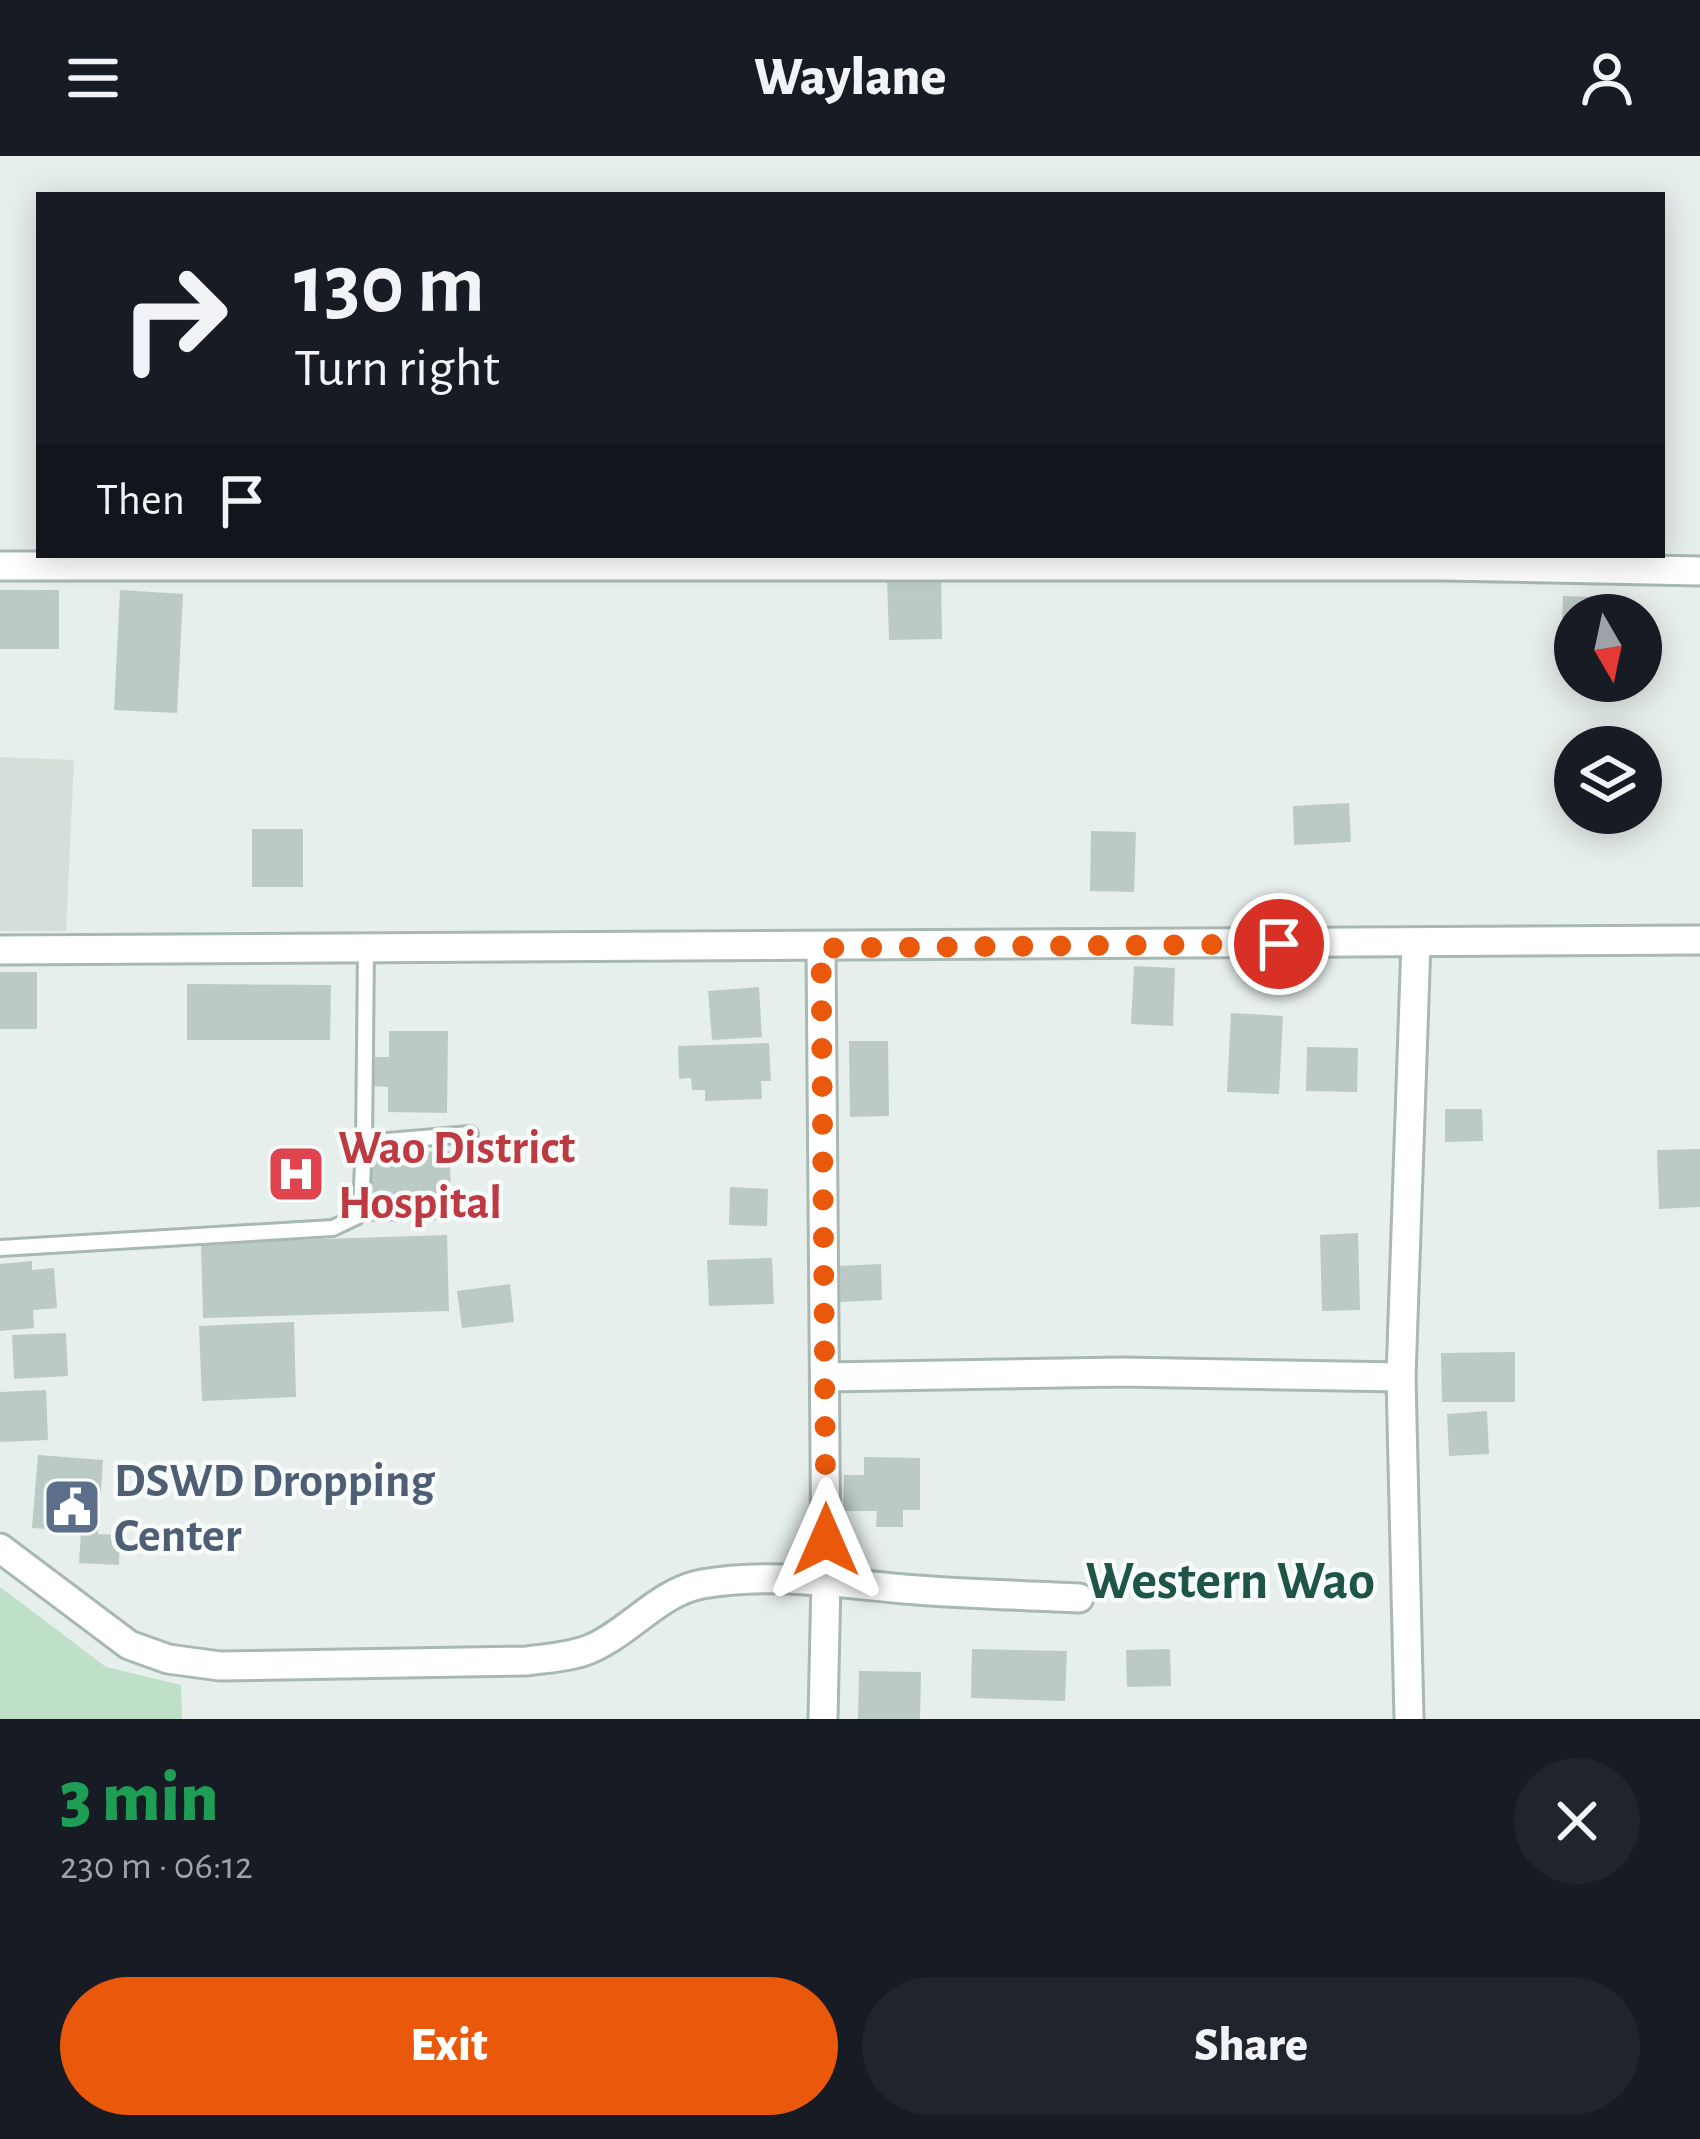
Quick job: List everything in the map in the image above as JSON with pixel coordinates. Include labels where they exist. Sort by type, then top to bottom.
[{"type":"street","points":[[0,566],[1444,566],[1700,571]]},
{"type":"street","points":[[0,950],[1700,940]]},
{"type":"street","points":[[1409,1719],[1401,1376],[1416,942]]},
{"type":"street","points":[[821,948],[823,1719]]},
{"type":"street","points":[[825,1378],[1122,1372],[1401,1376]]},
{"type":"street","points":[[0,1548],[129,1645],[168,1659],[220,1666],[527,1661],[563,1656],[592,1648],[671,1596],[722,1581],[826,1580],[1079,1598]]},
{"type":"lane","points":[[0,1249],[346,1224],[356,1217],[361,1207],[364,1143],[366,950]]},
{"type":"lane","points":[[364,1143],[470,1134]]},
{"type":"shaded area","points":[[0,757],[74,760],[66,931],[0,931]]},
{"type":"green space","points":[[0,1587],[106,1667],[181,1685],[182,1719],[0,1719]]},
{"type":"building","points":[[941,575],[942,639],[889,640],[887,577]]},
{"type":"building","points":[[0,590],[59,590],[59,649],[0,649]]},
{"type":"building","points":[[120,590],[183,594],[177,713],[114,710]]},
{"type":"building","points":[[1349,803],[1351,842],[1294,845],[1293,806]]},
{"type":"building","points":[[252,829],[303,829],[303,887],[252,887]]},
{"type":"building","points":[[1091,831],[1136,832],[1134,892],[1090,891]]},
{"type":"building","points":[[1134,966],[1175,968],[1173,1026],[1131,1024]]},
{"type":"building","points":[[0,972],[37,972],[37,1029],[0,1029]]},
{"type":"building","points":[[187,984],[331,985],[330,1040],[187,1040]]},
{"type":"building","points":[[759,987],[762,1037],[712,1040],[708,991]]},
{"type":"building","points":[[1231,1013],[1283,1016],[1279,1094],[1227,1092]]},
{"type":"building","points":[[389,1031],[448,1031],[447,1113],[388,1112],[388,1087],[371,1086],[371,1057],[389,1057]]},
{"type":"building","points":[[849,1041],[888,1041],[889,1116],[850,1117]]},
{"type":"building","points":[[769,1043],[771,1081],[761,1081],[762,1099],[705,1101],[705,1090],[692,1090],[691,1078],[679,1079],[678,1046]]},
{"type":"building","points":[[1307,1047],[1358,1048],[1357,1092],[1306,1091]]},
{"type":"building","points":[[1445,1109],[1482,1109],[1483,1141],[1445,1142]]},
{"type":"building","points":[[1700,1149],[1700,1207],[1659,1209],[1657,1150]]},
{"type":"building","points":[[450,1151],[451,1220],[371,1222],[370,1153]]},
{"type":"building","points":[[730,1187],[768,1189],[767,1226],[729,1225]]},
{"type":"building","points":[[1358,1233],[1360,1310],[1322,1311],[1320,1235]]},
{"type":"building","points":[[447,1235],[449,1311],[203,1318],[201,1243]]},
{"type":"building","points":[[772,1258],[774,1304],[709,1306],[707,1260]]},
{"type":"building","points":[[32,1261],[32,1270],[54,1268],[57,1308],[33,1310],[34,1328],[0,1331],[0,1264]]},
{"type":"building","points":[[881,1264],[882,1300],[840,1302],[838,1266]]},
{"type":"building","points":[[510,1284],[514,1322],[462,1328],[457,1291]]},
{"type":"building","points":[[294,1322],[296,1397],[202,1401],[199,1326]]},
{"type":"building","points":[[66,1333],[68,1376],[14,1379],[12,1335]]},
{"type":"building","points":[[1515,1352],[1515,1402],[1442,1402],[1441,1353]]},
{"type":"building","points":[[46,1390],[48,1440],[0,1442],[0,1392]]},
{"type":"building","points":[[1487,1411],[1489,1454],[1449,1456],[1447,1414]]},
{"type":"building","points":[[38,1455],[103,1460],[98,1534],[120,1535],[119,1565],[79,1563],[81,1531],[32,1528]]},
{"type":"building","points":[[864,1457],[920,1458],[920,1510],[903,1510],[903,1527],[876,1527],[877,1511],[843,1511],[844,1475],[864,1475]]},
{"type":"building","points":[[972,1649],[1067,1651],[1065,1701],[971,1698]]},
{"type":"building","points":[[1170,1649],[1171,1686],[1127,1687],[1126,1650]]},
{"type":"building","points":[[859,1671],[921,1672],[920,1719],[858,1719]]},
{"type":"place","name":"Wao District Hospital","points":[[296,1174]]},
{"type":"place","name":"DSWD Dropping Center","points":[[72,1507]]},
{"type":"district","name":"Western Wao","points":[[1230,1579]]},
{"type":"route","points":[[826,1540],[821,948],[1279,944]]}]
